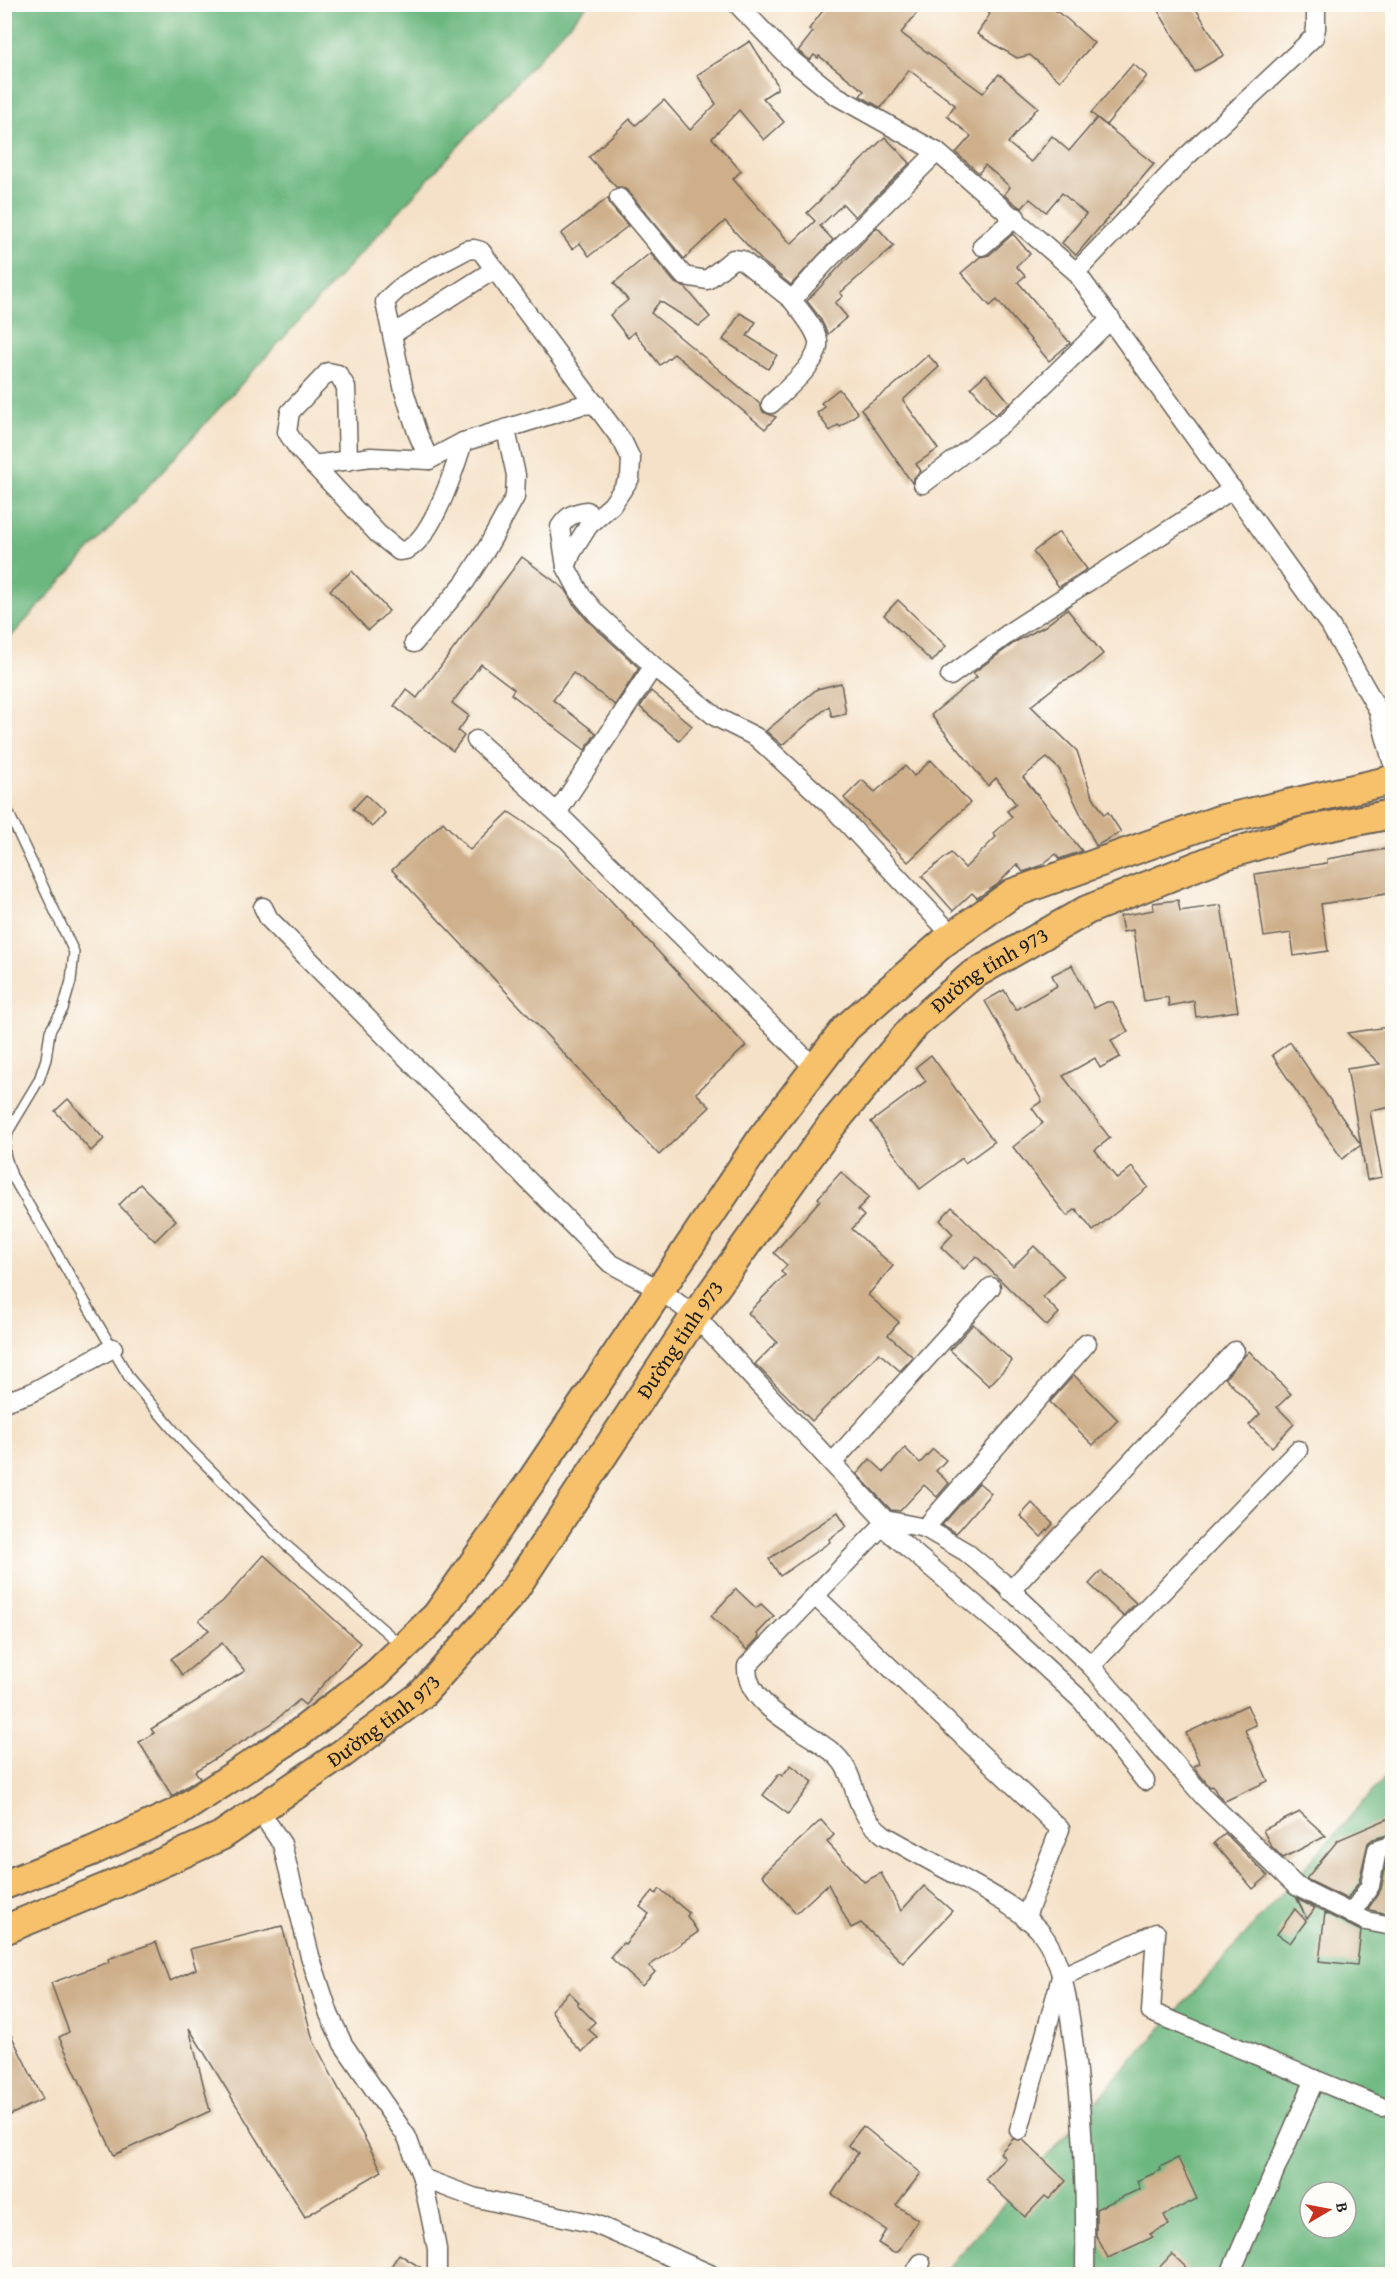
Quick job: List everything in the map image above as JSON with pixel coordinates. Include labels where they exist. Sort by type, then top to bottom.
[{"type":"main road","name":"Đường tỉnh 973","points":[[4,1885],[92,1851],[178,1812],[298,1734],[376,1674],[437,1615],[532,1480],[762,1138],[846,1028],[952,935],[1013,893],[1219,820],[1380,782]]},
{"type":"main road","points":[[1380,782],[1383,816]]},
{"type":"main road","name":"Đường tỉnh 973","points":[[4,1930],[221,1836],[343,1753],[421,1695],[504,1601],[695,1316],[831,1126],[916,1024],[971,976],[1087,910],[1222,856],[1305,831],[1383,816]]},
{"type":"street","points":[[737,4],[789,58],[835,95],[937,152],[1016,217],[1076,272],[1331,627],[1378,710],[1392,761]]},
{"type":"street","points":[[1076,272],[1186,157],[1314,37],[1316,4]]},
{"type":"street","points":[[792,300],[825,263],[937,152]]},
{"type":"street","points":[[619,198],[684,276],[707,280],[738,258],[792,300],[818,338],[818,349],[810,365],[771,404]]},
{"type":"street","points":[[982,246],[1016,217]]},
{"type":"street","points":[[429,460],[404,391],[385,302],[391,295],[418,277],[466,250],[474,249],[481,251],[596,404],[623,442],[631,459],[630,478],[612,506],[589,525],[588,512],[574,513],[565,519],[560,527],[566,567],[581,595],[597,614],[659,671],[716,717],[756,736],[831,806],[952,935]]},
{"type":"street","points":[[393,333],[495,269]]},
{"type":"street","points":[[923,484],[1011,417],[1111,319]]},
{"type":"street","points":[[348,461],[346,387],[338,374],[328,372],[290,411],[287,432],[313,465],[378,534],[399,551],[408,549],[422,536],[441,503],[463,442]]},
{"type":"street","points":[[313,465],[371,457],[429,460],[463,442],[582,405],[596,404]]},
{"type":"street","points":[[414,643],[465,582],[487,549],[515,497],[516,475],[506,430]]},
{"type":"street","points":[[950,676],[1016,628],[1233,489]]},
{"type":"street","points":[[557,813],[651,670]]},
{"type":"street","points":[[476,740],[557,813],[816,1068]]},
{"type":"street","points":[[263,907],[269,920],[609,1263],[660,1290],[695,1316],[832,1463],[884,1523],[1082,1701],[1144,1781]]},
{"type":"street","points":[[832,1463],[991,1287]]},
{"type":"street","points":[[925,1528],[1087,1343]]},
{"type":"street","points":[[4,1401],[32,1393],[112,1348]]},
{"type":"street","points":[[1010,1591],[1235,1351]]},
{"type":"street","points":[[1091,1666],[1298,1450]]},
{"type":"street","points":[[884,1523],[925,1528],[966,1552],[1091,1666],[1204,1797],[1296,1886],[1366,1921],[1392,1926]]},
{"type":"street","points":[[884,1523],[747,1666],[746,1678],[771,1709],[841,1760],[850,1772],[862,1810],[871,1825],[884,1835],[994,1896],[1039,1931],[1049,1946],[1067,1994],[1084,2131],[1085,2274]]},
{"type":"street","points":[[815,1596],[1060,1829],[1025,1919]]},
{"type":"street","points":[[259,1810],[282,1844],[310,1956],[328,2014],[343,2044],[407,2137],[422,2178],[436,2249],[437,2274]]},
{"type":"street","points":[[1351,1914],[1370,1886],[1377,1850],[1392,1845]]},
{"type":"street","points":[[1019,2130],[1061,1977],[1156,1933],[1152,2012],[1382,2107]]},
{"type":"street","points":[[1230,2274],[1315,2079]]},
{"type":"street","points":[[422,2178],[473,2197],[595,2224],[706,2274]]},
{"type":"lane","points":[[4,803],[74,952],[71,981],[63,1009],[51,1031],[46,1059],[39,1080],[9,1130],[5,1142],[5,1154],[12,1176],[130,1379],[187,1446],[286,1545],[404,1647]]},
{"type":"green space","points":[[4,5],[587,5],[5,643]]},
{"type":"green space","points":[[1392,1770],[1392,2274],[942,2274]]},
{"type":"building","points":[[828,4],[924,4],[901,33],[983,93],[999,74],[1038,107],[1008,143],[1031,162],[1052,136],[1069,151],[1097,118],[1154,164],[1076,255],[1062,243],[1086,214],[1062,193],[1046,212],[1030,199],[1022,208],[1004,195],[1010,187],[999,177],[985,165],[979,173],[956,153],[971,136],[947,116],[955,105],[909,70],[881,108],[860,96],[864,91],[819,56],[818,58],[814,55],[810,60],[798,51],[813,32],[809,29]]},
{"type":"building","points":[[976,4],[1046,4],[1094,43],[1060,81],[1030,55],[1017,58],[977,34],[990,14]]},
{"type":"building","points":[[1154,4],[1193,4],[1224,55],[1195,72]]},
{"type":"building","points":[[750,41],[777,84],[777,89],[763,98],[784,122],[764,140],[739,110],[712,138],[741,171],[733,179],[791,244],[815,221],[807,213],[885,137],[910,163],[855,217],[843,204],[820,226],[833,240],[791,285],[762,261],[725,221],[684,259],[628,191],[622,187],[616,187],[589,157],[630,119],[636,125],[664,100],[690,130],[716,104],[697,75]]},
{"type":"building","points":[[1133,64],[1147,76],[1106,125],[1091,113]]},
{"type":"building","points":[[608,198],[610,205],[628,226],[589,256],[580,243],[572,249],[561,234]]},
{"type":"building","points":[[877,227],[894,246],[840,293],[843,296],[835,303],[847,317],[828,334],[820,318],[807,301]]},
{"type":"building","points":[[1013,234],[1030,254],[1016,266],[1025,276],[1018,282],[1070,343],[1049,361],[997,300],[990,306],[961,273],[980,257],[989,255]]},
{"type":"building","points":[[650,253],[675,283],[686,288],[710,317],[699,326],[660,301],[651,313],[760,404],[763,412],[776,417],[765,429],[674,354],[660,365],[634,332],[628,338],[610,315],[628,300],[614,283]]},
{"type":"building","points":[[740,313],[756,322],[747,336],[777,355],[768,369],[723,340]]},
{"type":"building","points":[[928,355],[939,367],[903,400],[938,449],[916,464],[921,471],[912,483],[861,409],[891,388]]},
{"type":"building","points":[[986,374],[1010,403],[995,415],[971,387]]},
{"type":"building","points":[[839,389],[858,413],[840,427],[838,425],[830,431],[817,413],[825,407],[821,403]]},
{"type":"building","points":[[1059,532],[1087,569],[1059,587],[1033,552]]},
{"type":"building","points":[[522,557],[566,590],[572,602],[588,621],[639,668],[615,705],[573,673],[553,700],[596,733],[585,750],[511,694],[514,689],[481,664],[452,703],[469,716],[458,731],[464,736],[453,751],[394,706],[406,689],[417,698]]},
{"type":"building","points":[[352,571],[389,611],[368,630],[330,590]]},
{"type":"building","points":[[898,600],[946,646],[932,662],[884,615]]},
{"type":"building","points":[[1067,609],[1103,654],[1080,673],[1061,682],[1031,706],[1077,751],[1091,793],[1104,815],[1108,812],[1121,832],[1096,846],[1059,769],[1047,758],[1023,777],[1082,851],[1059,859],[1056,854],[1040,866],[1023,872],[1017,864],[998,884],[977,898],[972,893],[953,911],[922,876],[951,853],[965,868],[996,837],[993,833],[1012,817],[1007,811],[1016,804],[996,778],[988,786],[931,715],[977,677],[973,673]]},
{"type":"building","points":[[841,683],[846,714],[832,717],[829,706],[782,745],[766,731],[817,689]]},
{"type":"building","points":[[651,691],[692,726],[679,741],[640,707]]},
{"type":"building","points":[[931,760],[970,803],[908,862],[844,798],[862,780],[875,792],[905,766],[914,776]]},
{"type":"building","points":[[366,795],[385,813],[372,827],[353,809]]},
{"type":"building","points":[[509,812],[561,847],[746,1046],[696,1093],[710,1107],[659,1155],[392,870],[443,822],[470,850]]},
{"type":"building","points":[[1392,848],[1392,893],[1321,904],[1328,951],[1294,956],[1291,933],[1264,937],[1255,874],[1327,863],[1327,859]]},
{"type":"building","points":[[1178,900],[1180,911],[1221,905],[1238,1011],[1196,1017],[1194,1001],[1169,1006],[1168,997],[1144,1001],[1133,930],[1123,932],[1120,916],[1154,910],[1153,903]]},
{"type":"building","points":[[1072,965],[1094,1008],[1107,1002],[1113,1002],[1128,1032],[1111,1040],[1120,1057],[1100,1068],[1095,1058],[1063,1076],[1110,1138],[1095,1150],[1117,1179],[1132,1167],[1148,1187],[1093,1231],[1076,1209],[1067,1216],[1013,1147],[1043,1123],[1032,1108],[1042,1101],[985,1001],[1004,990],[1016,1010],[1057,986],[1052,975]]},
{"type":"building","points":[[1387,1027],[1389,1039],[1392,1039],[1392,1107],[1370,1111],[1382,1177],[1367,1180],[1347,1069],[1380,1064],[1347,1033]]},
{"type":"building","points":[[1290,1042],[1361,1145],[1342,1159],[1272,1055]]},
{"type":"building","points":[[931,1055],[994,1142],[965,1163],[962,1158],[920,1189],[871,1122],[926,1081],[916,1067]]},
{"type":"building","points":[[68,1099],[104,1139],[91,1151],[55,1111]]},
{"type":"building","points":[[841,1172],[869,1197],[858,1210],[864,1216],[852,1229],[893,1266],[868,1295],[899,1322],[888,1335],[913,1357],[900,1371],[879,1353],[812,1421],[755,1364],[777,1342],[748,1313],[785,1275],[781,1272],[787,1265],[774,1253]]},
{"type":"building","points":[[140,1184],[176,1220],[155,1241],[119,1205]]},
{"type":"building","points":[[952,1207],[1013,1267],[1034,1246],[1064,1276],[1043,1297],[1059,1313],[1047,1326],[976,1256],[964,1269],[941,1247],[953,1234],[940,1220]]},
{"type":"building","points":[[973,1324],[1012,1361],[989,1386],[950,1350]]},
{"type":"building","points":[[1249,1351],[1291,1394],[1277,1407],[1294,1424],[1272,1447],[1249,1425],[1260,1414],[1225,1378]]},
{"type":"building","points":[[1074,1375],[1118,1420],[1093,1445],[1050,1402]]},
{"type":"building","points":[[905,1448],[920,1463],[933,1449],[946,1460],[936,1471],[949,1483],[937,1497],[924,1485],[900,1511],[891,1510],[857,1474],[870,1459],[884,1472]]},
{"type":"building","points":[[979,1483],[991,1493],[960,1529],[956,1533],[942,1525]]},
{"type":"building","points":[[1032,1503],[1053,1524],[1041,1537],[1020,1516]]},
{"type":"building","points":[[838,1512],[847,1526],[829,1539],[830,1542],[780,1576],[769,1559]]},
{"type":"building","points":[[264,1555],[360,1643],[305,1705],[299,1700],[271,1724],[195,1771],[200,1778],[172,1796],[139,1742],[154,1733],[151,1729],[245,1671],[222,1643],[182,1675],[171,1659],[209,1630],[199,1620],[223,1601]]},
{"type":"building","points":[[1101,1571],[1136,1603],[1123,1616],[1089,1584]]},
{"type":"building","points":[[736,1589],[756,1608],[761,1604],[774,1616],[757,1634],[759,1637],[747,1650],[711,1616]]},
{"type":"building","points":[[1247,1705],[1256,1725],[1245,1730],[1268,1781],[1225,1801],[1196,1770],[1194,1766],[1200,1764],[1186,1733]]},
{"type":"building","points":[[791,1765],[813,1782],[788,1814],[763,1795],[779,1774],[782,1776]]},
{"type":"building","points":[[1300,1812],[1326,1836],[1283,1858],[1271,1846],[1263,1830]]},
{"type":"building","points":[[1392,1817],[1392,1834],[1373,1839],[1368,1843],[1359,1882],[1347,1899],[1306,1879],[1338,1840]]},
{"type":"building","points":[[821,1820],[834,1835],[827,1842],[864,1882],[881,1873],[901,1911],[924,1886],[952,1911],[903,1963],[861,1923],[851,1928],[828,1884],[796,1913],[762,1875]]},
{"type":"building","points":[[1225,1833],[1268,1876],[1253,1889],[1214,1843]]},
{"type":"building","points":[[1392,1857],[1392,1915],[1368,1909],[1381,1889],[1387,1859]]},
{"type":"building","points":[[660,1889],[689,1913],[687,1916],[698,1932],[649,1966],[655,1972],[642,1986],[610,1957],[623,1943],[625,1944],[649,1914],[640,1907],[653,1891],[656,1894]]},
{"type":"building","points":[[1297,1899],[1315,1908],[1307,1919]]},
{"type":"building","points":[[1295,1909],[1306,1921],[1290,1943],[1277,1934]]},
{"type":"building","points":[[1325,1913],[1361,1931],[1357,1965],[1319,1961]]},
{"type":"building","points":[[282,1926],[313,2040],[382,2171],[305,2217],[189,2028],[210,2111],[114,2155],[59,2037],[69,2032],[51,1983],[156,1942],[170,1981],[196,1969],[190,1949]]},
{"type":"building","points":[[569,1992],[579,2002],[577,2004],[595,2022],[588,2029],[597,2037],[582,2052],[573,2043],[551,2010]]},
{"type":"building","points":[[4,2021],[43,2099],[4,2118]]},
{"type":"building","points":[[863,2126],[921,2173],[896,2205],[918,2220],[898,2252],[892,2252],[878,2243],[886,2230],[832,2194],[858,2153],[848,2145]]},
{"type":"building","points":[[1013,2139],[1023,2140],[1066,2181],[1049,2199],[1045,2196],[1025,2217],[985,2179],[1005,2158],[1000,2153]]},
{"type":"building","points":[[1178,2158],[1197,2199],[1164,2215],[1169,2225],[1150,2234],[1153,2237],[1108,2258],[1096,2235],[1096,2209],[1140,2189],[1137,2181],[1161,2170],[1160,2167]]},
{"type":"building","points":[[399,2254],[426,2271],[426,2274],[386,2274]]},
{"type":"building","points":[[1172,2254],[1193,2274],[1153,2274]]}]
